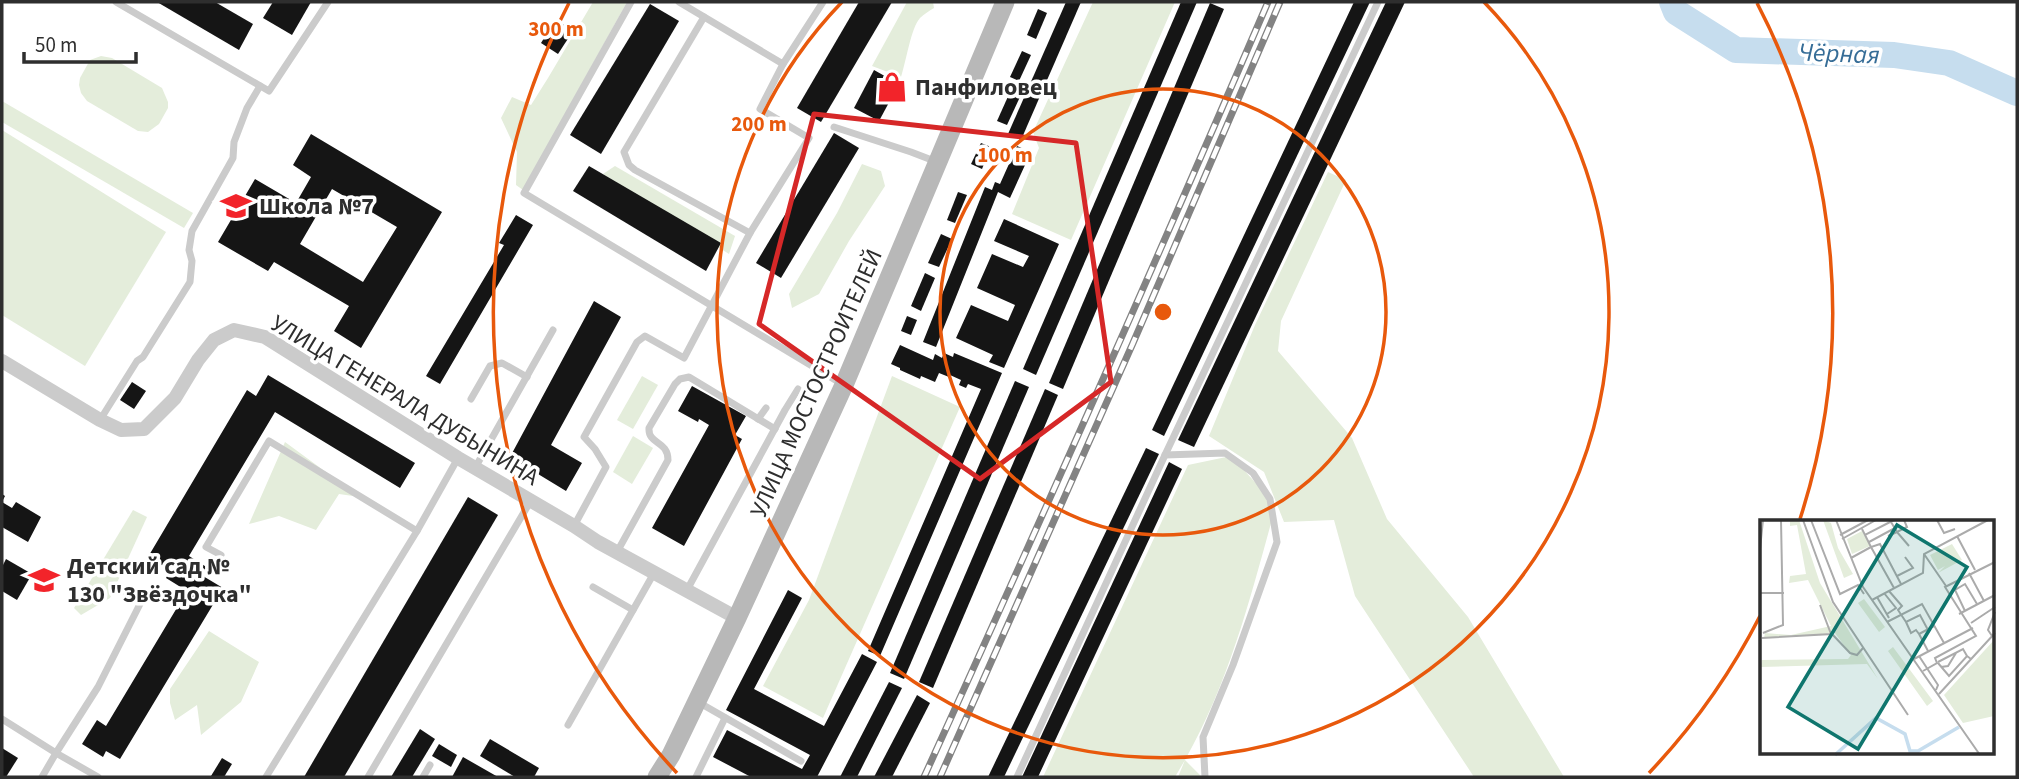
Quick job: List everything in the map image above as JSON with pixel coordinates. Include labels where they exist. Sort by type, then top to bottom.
[{"type":"main road","name":"УЛИЦА МОСТОСТРОИТЕЛЕЙ","points":[[657,777],[697,702],[844,385],[1005,2]]},
{"type":"street","name":"УЛИЦА ГЕНЕРАЛА ДУБЫНИНА","points":[[2,361],[100,420],[121,430],[144,429],[175,398],[198,360],[214,340],[234,330],[265,337],[530,502],[737,618]]},
{"type":"lane","points":[[116,2],[269,91],[328,2]]},
{"type":"lane","points":[[631,2],[524,193],[844,385]]},
{"type":"lane","points":[[679,2],[783,64]]},
{"type":"lane","points":[[574,526],[606,467],[584,437],[637,342],[645,336],[684,358],[750,233],[809,138],[760,109],[783,64],[823,2]]},
{"type":"lane","points":[[1017,777],[1378,2]]},
{"type":"lane","points":[[704,17],[624,152],[629,165],[635,170],[750,233]]},
{"type":"lane","points":[[100,420],[190,282],[192,261],[189,250],[192,232],[233,158],[234,142],[247,108],[260,86]]},
{"type":"lane","points":[[834,127],[937,163]]},
{"type":"lane","points":[[475,469],[553,330]]},
{"type":"lane","points":[[471,399],[490,366],[502,363],[527,377]]},
{"type":"lane","points":[[617,553],[668,460],[664,445],[655,441],[649,428],[680,379],[690,377],[775,429]]},
{"type":"lane","points":[[687,591],[798,388]]},
{"type":"lane","points":[[758,419],[766,408]]},
{"type":"lane","points":[[220,555],[206,547],[269,441],[417,531]]},
{"type":"lane","points":[[1165,455],[1225,453],[1253,473],[1270,499],[1277,542],[1233,665],[1203,737],[1205,777]]},
{"type":"lane","points":[[266,777],[417,531],[457,458]]},
{"type":"lane","points":[[368,777],[530,502]]},
{"type":"lane","points":[[568,725],[654,573]]},
{"type":"lane","points":[[42,777],[98,687],[141,602],[111,585]]},
{"type":"lane","points":[[593,587],[633,610]]},
{"type":"lane","points":[[697,702],[801,761]]},
{"type":"lane","points":[[696,777],[725,718]]},
{"type":"lane","points":[[2,719],[98,777]]},
{"type":"lane","points":[[423,777],[430,765]]},
{"type":"highlighted area","points":[[814,114],[1076,143],[1111,382],[980,479],[759,324]]},
{"type":"green space","points":[[593,2],[627,2],[523,190],[516,185],[517,152],[501,118],[512,97],[531,105]]},
{"type":"green space","points":[[907,2],[933,2],[934,8],[917,23],[901,77],[872,66]]},
{"type":"green space","points":[[1093,2],[1175,2],[1071,240],[1012,214],[1039,148],[1033,132]]},
{"type":"green space","points":[[101,56],[112,58],[162,88],[168,108],[159,124],[148,132],[138,131],[87,101],[81,93],[80,78],[90,60]]},
{"type":"green space","points":[[2,101],[193,213],[184,228],[2,122]]},
{"type":"green space","points":[[2,130],[166,232],[85,366],[2,315]]},
{"type":"green space","points":[[862,164],[881,171],[885,186],[819,294],[792,308],[789,294],[837,213]]},
{"type":"green space","points":[[615,166],[735,236],[729,254],[603,174]]},
{"type":"green space","points":[[1328,172],[1346,180],[1281,321],[1278,351],[1352,438],[1387,519],[1468,617],[1564,777],[1474,777],[1355,596],[1334,520],[1284,522],[1264,472],[1209,436],[1255,325]]},
{"type":"green space","points":[[642,376],[658,385],[633,429],[617,420]]},
{"type":"green space","points":[[892,376],[960,407],[823,718],[763,686],[809,600]]},
{"type":"green space","points":[[633,436],[653,448],[632,484],[613,472]]},
{"type":"green space","points":[[285,442],[360,497],[339,494],[316,530],[279,516],[249,524]]},
{"type":"green space","points":[[1231,456],[1276,505],[1249,603],[1227,668],[1175,777],[1043,777],[1188,465]]},
{"type":"green space","points":[[133,510],[147,517],[110,598],[81,615],[74,608]]},
{"type":"green space","points":[[209,631],[259,662],[241,702],[201,735],[197,705],[175,720],[170,703],[170,689]]},
{"type":"green space","points":[[1185,760],[1202,777],[1178,777]]},
{"type":"building","points":[[157,2],[215,2],[253,24],[239,50]]},
{"type":"building","points":[[273,2],[311,2],[292,35],[263,18]]},
{"type":"building","points":[[859,2],[892,2],[821,122],[797,108]]},
{"type":"building","points":[[1066,2],[1081,2],[1021,140],[1008,134]]},
{"type":"building","points":[[1181,2],[1197,2],[1036,375],[1023,369]]},
{"type":"building","points":[[1354,2],[1370,2],[1164,436],[1152,430]]},
{"type":"building","points":[[1386,2],[1405,2],[1194,447],[1178,440]]},
{"type":"building","points":[[1210,3],[1224,9],[1063,389],[1049,383]]},
{"type":"building","points":[[650,4],[679,21],[601,154],[570,135]]},
{"type":"building","points":[[1038,9],[1047,13],[1036,39],[1027,35]]},
{"type":"building","points":[[556,19],[573,31],[558,54],[541,43]]},
{"type":"building","points":[[1022,51],[1031,55],[1019,81],[1010,77]]},
{"type":"building","points":[[874,70],[899,84],[879,121],[854,108]]},
{"type":"building","points":[[1010,92],[1020,97],[1007,125],[997,121]]},
{"type":"building","points":[[834,133],[859,148],[781,278],[756,263]]},
{"type":"building","points":[[311,134],[442,212],[361,348],[334,331],[349,306],[274,262],[268,271],[218,242],[255,179],[296,203],[311,177],[293,165]],"holes":[[[332,189],[397,227],[363,282],[300,244]]]},
{"type":"building","points":[[981,143],[991,147],[982,169],[971,164]]},
{"type":"building","points":[[1017,146],[1031,152],[1010,198],[998,192],[936,347],[923,342],[985,187],[992,190],[995,182],[1000,184]]},
{"type":"building","points":[[589,166],[721,243],[706,271],[573,191]]},
{"type":"building","points":[[958,192],[967,195],[955,223],[947,220]]},
{"type":"building","points":[[516,215],[533,225],[440,384],[426,376],[504,245],[499,243]]},
{"type":"building","points":[[1004,219],[1059,244],[1004,368],[989,362],[993,355],[956,338],[971,305],[1008,321],[1015,305],[977,288],[992,254],[1023,267],[1029,256],[994,241]]},
{"type":"building","points":[[941,234],[952,239],[939,267],[928,263]]},
{"type":"building","points":[[925,273],[935,278],[921,311],[911,306]]},
{"type":"building","points":[[594,301],[621,317],[551,445],[582,463],[566,491],[510,457]]},
{"type":"building","points":[[907,316],[917,320],[911,335],[901,331]]},
{"type":"building","points":[[900,345],[933,360],[935,354],[942,358],[944,353],[953,357],[954,353],[1002,373],[880,656],[868,651],[981,389],[968,384],[966,388],[959,385],[961,380],[950,375],[949,377],[939,373],[935,382],[900,370],[891,364]]},
{"type":"building","points":[[268,375],[415,463],[400,488],[275,412],[189,556],[208,568],[203,576],[223,588],[120,759],[106,751],[103,757],[82,744],[97,720],[106,726],[187,591],[166,578],[170,570],[148,557],[247,390],[256,396]]},
{"type":"building","points":[[1015,381],[1029,387],[904,679],[890,673]]},
{"type":"building","points":[[132,382],[146,391],[134,409],[120,400]]},
{"type":"building","points":[[692,386],[746,416],[735,435],[742,439],[684,546],[652,528],[709,425],[678,411]]},
{"type":"building","points":[[1045,389],[1058,395],[933,688],[919,682]]},
{"type":"building","points":[[1146,448],[1159,454],[1004,777],[988,777]]},
{"type":"building","points":[[1169,462],[1182,469],[1038,777],[1022,777]]},
{"type":"building","points":[[468,497],[498,515],[344,777],[304,777]]},
{"type":"building","points":[[2,502],[12,508],[16,502],[41,517],[28,542],[2,527]]},
{"type":"building","points":[[6,559],[32,574],[17,600],[2,591],[2,567]]},
{"type":"building","points":[[788,590],[802,598],[754,689],[824,726],[862,654],[877,662],[817,777],[751,777],[713,757],[727,730],[802,769],[810,755],[726,710]]},
{"type":"building","points":[[889,682],[902,688],[857,777],[840,777]]},
{"type":"building","points":[[917,695],[930,703],[892,777],[874,777]]},
{"type":"building","points":[[420,729],[435,739],[412,777],[391,777]]},
{"type":"building","points":[[490,739],[539,768],[534,777],[515,777],[480,756]]},
{"type":"building","points":[[439,744],[457,755],[451,767],[432,756]]},
{"type":"building","points":[[2,748],[18,758],[6,777],[2,777]]},
{"type":"building","points":[[463,757],[498,777],[452,777]]},
{"type":"building","points":[[222,758],[232,764],[224,777],[211,776]]},
{"type":"waterway","name":"Чёрная","points":[[1672,2],[1676,12],[1736,50],[1894,55],[1949,63],[2017,93]]},
{"type":"railway","points":[[924,777],[1098,391],[1268,2]]},
{"type":"railway","points":[[940,777],[1133,343],[1280,2]]},
{"type":"place","name":"Панфиловец","points":[[892,87]]},
{"type":"place","name":"Школа №7","points":[[236,206]]},
{"type":"place","name":"Детский сад № 130 \"Звёздочка\"","points":[[44,580]]}]
